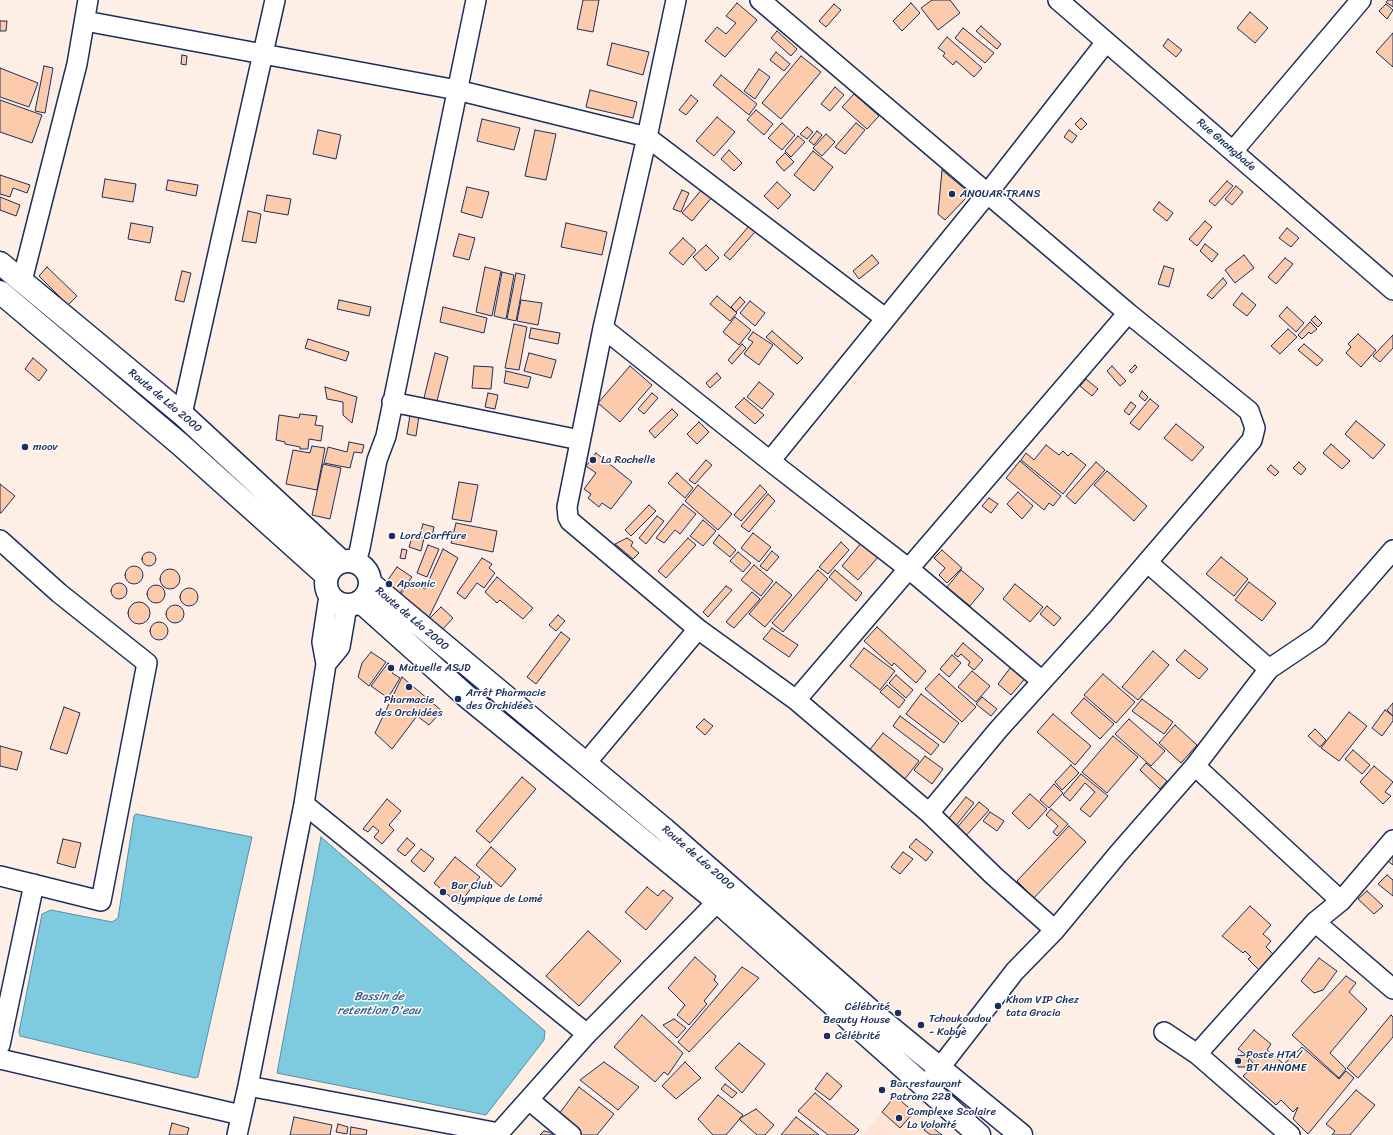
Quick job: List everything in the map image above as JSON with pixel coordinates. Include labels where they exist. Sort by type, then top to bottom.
[{"type":"street","points":[[22,281],[70,94],[88,0]]},
{"type":"street","points":[[182,414],[275,0]]},
{"type":"street","points":[[237,1135],[304,804],[326,664],[322,642],[350,582],[360,548],[377,460],[386,436],[476,0]]},
{"type":"street","points":[[676,0],[647,137],[603,328],[580,440],[567,507],[570,520],[698,629],[796,700],[929,813],[994,876],[1055,930]]},
{"type":"street","points":[[760,0],[1128,313],[1249,411],[1255,428],[1252,440],[1147,562],[998,730],[929,813]]},
{"type":"street","name":"Rue Gnangbade","points":[[1058,0],[1393,290]]},
{"type":"street","points":[[1233,151],[1361,0]]},
{"type":"street","points":[[85,21],[457,90],[647,137],[885,318]]},
{"type":"street","points":[[770,462],[885,318],[987,194],[1106,42]]},
{"type":"street","name":"Route de Léo 2000","points":[[0,263],[182,414],[465,695],[725,894],[941,1068],[1021,1135]]},
{"type":"street","name":"Route de Léo 2000","points":[[0,292],[181,445],[350,582],[586,763],[725,894],[924,1088],[979,1135]]},
{"type":"street","points":[[796,700],[910,569],[1128,313]]},
{"type":"street","points":[[603,328],[770,462],[910,569],[1042,681]]},
{"type":"street","points":[[392,402],[580,440]]},
{"type":"street","points":[[0,540],[59,593],[147,663],[101,901],[0,876]]},
{"type":"street","points":[[924,1088],[1016,971],[1055,930],[1113,859],[1195,766],[1269,669],[1318,636],[1393,550]]},
{"type":"street","points":[[1147,562],[1269,669]]},
{"type":"street","points":[[586,763],[698,629]]},
{"type":"street","points":[[1195,766],[1341,901]]},
{"type":"street","points":[[304,804],[587,1034]]},
{"type":"street","points":[[1197,1054],[1315,922],[1341,901],[1393,840]]},
{"type":"street","points":[[0,1045],[34,884]]},
{"type":"street","points":[[248,1086],[498,1134],[587,1034],[725,894]]},
{"type":"street","points":[[1315,922],[1393,989]]},
{"type":"street","points":[[1164,1032],[1197,1054],[1290,1135]]},
{"type":"street","points":[[0,1059],[241,1115]]},
{"type":"street","points":[[529,1100],[571,1135]]},
{"type":"shaded area","name":"Complexe Scolaire La Volonté","points":[[895,1096],[942,1135],[863,1135]]},
{"type":"water","points":[[136,814],[252,837],[198,1077],[195,1078],[20,1036],[19,1032],[42,914],[51,910],[112,922],[118,918],[134,816]]},
{"type":"water","name":"Bassin de retention D'eau","points":[[321,837],[545,1031],[544,1040],[486,1115],[277,1073]]},
{"type":"building","points":[[583,0],[599,0],[593,32],[577,29]]},
{"type":"building","points":[[932,0],[950,0],[960,13],[938,30],[921,8]]},
{"type":"building","points":[[1388,0],[1393,0],[1393,7],[1386,2]]},
{"type":"building","points":[[737,3],[757,20],[725,57],[705,41],[717,27],[726,34],[736,23],[726,16]]},
{"type":"building","points":[[911,3],[920,13],[902,31],[893,21]]},
{"type":"building","points":[[834,4],[841,10],[826,27],[819,21]]},
{"type":"building","points":[[1386,4],[1393,10],[1387,19],[1379,11]]},
{"type":"building","points":[[1250,12],[1268,28],[1255,43],[1237,28]]},
{"type":"building","points":[[0,21],[7,21],[6,31],[0,31]]},
{"type":"building","points":[[981,26],[1001,44],[997,49],[976,31]]},
{"type":"building","points":[[963,28],[994,53],[985,63],[955,38]]},
{"type":"building","points":[[777,31],[797,49],[791,56],[771,38]]},
{"type":"building","points":[[1393,33],[1393,67],[1376,52]]},
{"type":"building","points":[[947,37],[982,68],[974,77],[956,61],[953,65],[943,56],[945,53],[938,48]]},
{"type":"building","points":[[1168,39],[1182,50],[1176,57],[1163,46]]},
{"type":"building","points":[[612,43],[649,52],[643,75],[607,65]]},
{"type":"building","points":[[776,52],[790,64],[784,71],[770,60]]},
{"type":"building","points":[[182,55],[187,56],[186,65],[181,64]]},
{"type":"building","points":[[801,56],[821,72],[781,119],[762,103]]},
{"type":"building","points":[[44,66],[53,68],[45,113],[35,111]]},
{"type":"building","points":[[0,68],[38,83],[29,107],[0,97]]},
{"type":"building","points":[[759,69],[770,77],[755,99],[744,91]]},
{"type":"building","points":[[721,75],[757,104],[749,115],[713,85]]},
{"type":"building","points":[[835,87],[844,95],[830,111],[821,104]]},
{"type":"building","points":[[590,90],[637,102],[633,118],[586,107]]},
{"type":"building","points":[[854,94],[879,116],[867,129],[842,107]]},
{"type":"building","points":[[691,95],[698,101],[686,115],[679,110]]},
{"type":"building","points":[[0,100],[42,115],[32,143],[0,132]]},
{"type":"building","points":[[756,110],[773,124],[764,135],[747,120]]},
{"type":"building","points":[[717,117],[735,132],[714,156],[696,141]]},
{"type":"building","points":[[1081,118],[1087,124],[1081,130],[1075,124]]},
{"type":"building","points":[[482,119],[520,128],[514,150],[477,141]]},
{"type":"building","points":[[782,123],[795,135],[782,150],[768,138]]},
{"type":"building","points":[[856,123],[865,130],[845,154],[835,147]]},
{"type":"building","points":[[807,127],[813,132],[807,139],[800,134]]},
{"type":"building","points":[[318,130],[341,135],[336,159],[313,154]]},
{"type":"building","points":[[535,130],[556,134],[546,180],[525,176]]},
{"type":"building","points":[[1069,130],[1077,136],[1072,143],[1064,137]]},
{"type":"building","points":[[817,131],[822,135],[814,145],[809,141]]},
{"type":"building","points":[[826,134],[835,142],[822,156],[813,148]]},
{"type":"building","points":[[798,136],[805,142],[791,157],[785,151]]},
{"type":"building","points":[[729,150],[742,163],[734,171],[721,159]]},
{"type":"building","points":[[813,151],[833,167],[814,191],[794,175]]},
{"type":"building","points":[[785,153],[794,162],[784,171],[776,162]]},
{"type":"building","points":[[942,170],[966,190],[966,198],[945,220],[938,214]]},
{"type":"building","points":[[0,175],[30,185],[27,193],[13,188],[10,197],[0,194]]},
{"type":"building","points":[[105,179],[136,184],[133,202],[102,197]]},
{"type":"building","points":[[168,180],[198,185],[196,196],[166,190]]},
{"type":"building","points":[[1227,181],[1233,186],[1215,206],[1209,201]]},
{"type":"building","points":[[777,182],[791,195],[778,209],[764,196]]},
{"type":"building","points":[[1236,186],[1243,192],[1232,205],[1225,199]]},
{"type":"building","points":[[467,187],[489,192],[482,218],[461,212]]},
{"type":"building","points":[[703,188],[713,196],[692,221],[682,213]]},
{"type":"building","points":[[682,190],[689,193],[681,212],[673,209]]},
{"type":"building","points":[[267,195],[291,199],[288,215],[264,211]]},
{"type":"building","points":[[0,197],[20,205],[16,216],[0,210]]},
{"type":"building","points":[[1159,202],[1173,213],[1167,221],[1153,210]]},
{"type":"building","points":[[248,211],[261,214],[256,243],[242,241]]},
{"type":"building","points":[[1205,221],[1212,227],[1197,246],[1189,239]]},
{"type":"building","points":[[131,223],[153,227],[150,243],[128,239]]},
{"type":"building","points":[[566,223],[607,232],[602,255],[561,247]]},
{"type":"building","points":[[749,226],[755,232],[730,260],[724,255]]},
{"type":"building","points":[[1287,228],[1299,238],[1291,247],[1279,238]]},
{"type":"building","points":[[459,234],[475,238],[469,260],[453,256]]},
{"type":"building","points":[[683,238],[696,250],[683,265],[669,253]]},
{"type":"building","points":[[1205,244],[1218,254],[1212,262],[1200,251]]},
{"type":"building","points":[[706,245],[719,258],[706,271],[693,257]]},
{"type":"building","points":[[872,255],[879,263],[859,279],[853,271]]},
{"type":"building","points":[[1244,255],[1254,268],[1235,283],[1225,270]]},
{"type":"building","points":[[1285,258],[1293,264],[1276,284],[1268,277]]},
{"type":"building","points":[[1164,266],[1174,269],[1169,287],[1158,284]]},
{"type":"building","points":[[47,267],[77,296],[68,305],[39,276]]},
{"type":"building","points":[[485,267],[501,271],[492,316],[476,312]]},
{"type":"building","points":[[182,271],[191,273],[184,302],[175,300]]},
{"type":"building","points":[[502,272],[514,275],[506,319],[494,316]]},
{"type":"building","points":[[516,273],[525,275],[516,321],[507,319]]},
{"type":"building","points":[[1223,278],[1227,283],[1212,299],[1207,295]]},
{"type":"building","points":[[1242,293],[1256,305],[1247,316],[1233,305]]},
{"type":"building","points":[[717,296],[737,313],[730,321],[710,304]]},
{"type":"building","points":[[740,297],[745,302],[736,312],[731,307]]},
{"type":"building","points":[[339,300],[371,307],[369,316],[337,309]]},
{"type":"building","points":[[521,300],[542,303],[538,325],[517,321]]},
{"type":"building","points":[[750,301],[765,313],[755,326],[740,313]]},
{"type":"building","points":[[443,307],[487,318],[484,333],[440,322]]},
{"type":"building","points":[[1287,307],[1304,323],[1296,332],[1279,316]]},
{"type":"building","points":[[1315,316],[1322,323],[1318,327],[1311,320]]},
{"type":"building","points":[[735,317],[751,330],[739,345],[723,332]]},
{"type":"building","points":[[1310,322],[1317,329],[1311,334],[1309,332],[1302,339],[1298,335]]},
{"type":"building","points":[[514,324],[527,327],[519,370],[505,368]]},
{"type":"building","points":[[531,328],[560,333],[558,344],[529,338]]},
{"type":"building","points":[[1288,329],[1297,337],[1280,354],[1271,346]]},
{"type":"building","points":[[772,331],[803,358],[797,364],[766,337]]},
{"type":"building","points":[[753,332],[773,345],[759,365],[744,354],[753,342],[748,339]]},
{"type":"building","points":[[1358,334],[1376,350],[1361,367],[1346,353],[1351,347],[1348,344]]},
{"type":"building","points":[[1393,335],[1393,348],[1380,362],[1373,356]]},
{"type":"building","points":[[308,339],[349,352],[346,361],[305,348]]},
{"type":"building","points":[[742,344],[746,348],[732,364],[728,360]]},
{"type":"building","points":[[1304,344],[1323,360],[1317,366],[1298,350]]},
{"type":"building","points":[[435,353],[448,357],[436,405],[423,402]]},
{"type":"building","points":[[529,353],[556,360],[551,378],[524,371]]},
{"type":"building","points":[[33,358],[47,370],[39,381],[25,369]]},
{"type":"building","points":[[1135,365],[1137,367],[1132,373],[1129,371]]},
{"type":"building","points":[[474,366],[493,367],[491,389],[472,388]]},
{"type":"building","points":[[630,366],[652,385],[620,422],[598,403]]},
{"type":"building","points":[[1112,366],[1126,381],[1120,386],[1107,371]]},
{"type":"building","points":[[506,371],[531,377],[528,388],[504,383]]},
{"type":"building","points":[[717,373],[721,378],[710,388],[706,383]]},
{"type":"building","points":[[1086,379],[1098,389],[1092,396],[1080,386]]},
{"type":"building","points":[[759,382],[774,394],[762,409],[747,397]]},
{"type":"building","points":[[325,387],[357,397],[352,423],[343,415],[343,402],[327,399]]},
{"type":"building","points":[[1142,391],[1148,397],[1145,401],[1139,396]]},
{"type":"building","points":[[488,393],[498,395],[495,409],[485,407]]},
{"type":"building","points":[[652,393],[658,398],[644,414],[638,409]]},
{"type":"building","points":[[744,398],[764,415],[755,424],[735,407]]},
{"type":"building","points":[[1150,399],[1159,406],[1139,430],[1130,423]]},
{"type":"building","points":[[1131,402],[1136,406],[1129,415],[1124,411]]},
{"type":"building","points":[[672,409],[678,415],[655,438],[649,431]]},
{"type":"building","points":[[300,414],[317,416],[315,425],[323,426],[321,441],[309,439],[308,449],[300,449],[300,447],[285,444],[285,442],[276,440],[279,415],[299,418]]},
{"type":"building","points":[[410,415],[419,416],[416,436],[407,434]]},
{"type":"building","points":[[1356,421],[1385,445],[1373,459],[1345,434]]},
{"type":"building","points":[[699,422],[709,432],[697,444],[687,434]]},
{"type":"building","points":[[1176,424],[1204,447],[1192,461],[1164,438]]},
{"type":"building","points":[[349,442],[364,445],[362,453],[354,452],[350,468],[324,463],[328,447],[347,452]]},
{"type":"building","points":[[1331,444],[1350,461],[1342,469],[1323,453]]},
{"type":"building","points":[[1046,445],[1059,455],[1063,451],[1068,456],[1071,453],[1086,465],[1063,494],[1021,460],[1026,453],[1034,460]]},
{"type":"building","points":[[312,446],[325,448],[317,490],[286,484],[293,450],[310,453]]},
{"type":"building","points":[[596,453],[632,482],[611,509],[602,503],[599,507],[588,498],[591,494],[584,489],[596,473],[586,466]]},
{"type":"building","points":[[706,460],[712,465],[695,484],[689,480]]},
{"type":"building","points":[[1020,461],[1061,496],[1053,506],[1049,503],[1044,510],[1006,478]]},
{"type":"building","points":[[1096,462],[1105,470],[1075,504],[1066,496]]},
{"type":"building","points":[[1299,462],[1306,469],[1301,475],[1293,468]]},
{"type":"building","points":[[323,464],[341,468],[330,519],[312,515]]},
{"type":"building","points":[[1271,465],[1279,472],[1275,476],[1267,469]]},
{"type":"building","points":[[1107,471],[1147,506],[1134,521],[1094,485]]},
{"type":"building","points":[[677,473],[693,488],[685,498],[668,483]]},
{"type":"building","points":[[459,482],[478,485],[471,522],[452,519]]},
{"type":"building","points":[[0,484],[15,496],[1,513],[0,513]]},
{"type":"building","points":[[698,485],[732,514],[718,530],[685,501]]},
{"type":"building","points":[[760,485],[767,492],[741,521],[734,515]]},
{"type":"building","points":[[1018,492],[1033,506],[1022,519],[1007,504]]},
{"type":"building","points":[[768,494],[775,501],[749,532],[741,526]]},
{"type":"building","points":[[989,498],[998,504],[991,513],[982,506]]},
{"type":"building","points":[[683,504],[696,514],[680,534],[675,530],[664,543],[656,538]]},
{"type":"building","points":[[649,505],[656,511],[631,536],[625,530]]},
{"type":"building","points":[[657,516],[664,521],[646,544],[639,538]]},
{"type":"building","points":[[703,520],[716,531],[703,546],[690,536]]},
{"type":"building","points":[[456,523],[497,531],[493,552],[451,543]]},
{"type":"building","points":[[423,524],[434,527],[432,537],[420,534]]},
{"type":"building","points":[[753,533],[771,547],[759,562],[741,548]]},
{"type":"building","points":[[413,535],[424,538],[421,551],[409,547]]},
{"type":"building","points":[[719,535],[736,550],[730,557],[713,543]]},
{"type":"building","points":[[627,538],[633,542],[631,546],[639,553],[633,559],[615,544]]},
{"type":"building","points":[[688,538],[696,545],[666,578],[658,571]]},
{"type":"building","points":[[841,542],[849,550],[828,574],[819,567]]},
{"type":"building","points":[[862,542],[879,556],[858,580],[842,566]]},
{"type":"building","points":[[428,545],[439,549],[427,577],[417,573]]},
{"type":"building","points":[[402,549],[407,550],[405,559],[400,558]]},
{"type":"building","points":[[443,549],[458,558],[429,617],[401,594],[411,581],[425,589]]},
{"type":"building","points":[[942,550],[962,568],[947,583],[939,575],[945,568],[934,558]]},
{"type":"building","points":[[772,551],[779,557],[767,571],[760,566]]},
{"type":"building","points":[[146,552],[152,552],[156,556],[156,562],[152,566],[146,566],[142,562],[142,556]]},
{"type":"building","points":[[738,552],[751,563],[743,572],[730,561]]},
{"type":"building","points":[[1221,557],[1248,579],[1234,596],[1206,574]]},
{"type":"building","points":[[482,558],[492,564],[489,568],[495,573],[484,588],[477,583],[465,599],[457,593]]},
{"type":"building","points":[[754,565],[773,581],[761,596],[741,580]]},
{"type":"building","points":[[134,566],[140,569],[143,575],[140,581],[134,584],[128,581],[125,575],[128,569]]},
{"type":"building","points":[[397,567],[412,577],[399,594],[385,584]]},
{"type":"building","points":[[170,569],[177,572],[180,579],[177,586],[170,589],[163,586],[160,579],[163,572]]},
{"type":"building","points":[[818,570],[828,579],[783,632],[772,623]]},
{"type":"building","points":[[835,570],[862,593],[856,601],[829,577]]},
{"type":"building","points":[[961,570],[984,589],[970,606],[947,587]]},
{"type":"building","points":[[497,577],[533,608],[523,619],[500,600],[497,603],[485,592]]},
{"type":"building","points":[[776,582],[792,595],[765,627],[749,614]]},
{"type":"building","points":[[1249,582],[1276,603],[1262,621],[1235,600]]},
{"type":"building","points":[[119,583],[125,585],[127,591],[125,597],[119,599],[113,597],[111,591],[113,585]]},
{"type":"building","points":[[1015,584],[1043,607],[1030,622],[1003,599]]},
{"type":"building","points":[[152,585],[160,585],[165,590],[163,601],[160,603],[152,603],[147,598],[147,590]]},
{"type":"building","points":[[726,586],[732,590],[708,617],[703,612]]},
{"type":"building","points":[[189,588],[195,591],[198,597],[195,603],[189,606],[183,603],[180,597],[183,591]]},
{"type":"building","points":[[752,592],[760,599],[734,628],[726,622]]},
{"type":"building","points":[[139,602],[147,605],[150,613],[147,621],[139,624],[131,621],[128,613],[131,605]]},
{"type":"building","points":[[175,605],[181,608],[184,614],[181,620],[175,623],[169,620],[166,614],[169,608]]},
{"type":"building","points":[[1047,606],[1061,618],[1054,626],[1040,614]]},
{"type":"building","points":[[441,607],[453,618],[442,630],[429,619]]},
{"type":"building","points":[[558,615],[565,621],[556,631],[549,625]]},
{"type":"building","points":[[159,622],[165,625],[168,631],[165,637],[159,640],[153,637],[150,631],[153,625]]},
{"type":"building","points":[[877,627],[926,671],[916,683],[894,663],[892,666],[864,641]]},
{"type":"building","points":[[772,628],[798,645],[789,657],[763,639]]},
{"type":"building","points":[[561,632],[570,639],[536,684],[527,677]]},
{"type":"building","points":[[963,643],[983,660],[974,670],[968,665],[970,662],[961,654],[958,657],[954,654]]},
{"type":"building","points":[[864,648],[895,671],[880,690],[850,666]]},
{"type":"building","points":[[1185,650],[1208,669],[1199,679],[1176,660]]},
{"type":"building","points":[[1153,651],[1169,665],[1138,700],[1122,687]]},
{"type":"building","points":[[371,652],[386,662],[369,686],[358,677],[362,663]]},
{"type":"building","points":[[952,655],[961,663],[949,677],[940,669]]},
{"type":"building","points":[[388,663],[395,668],[392,673],[400,678],[388,698],[371,686]]},
{"type":"building","points":[[1014,663],[1028,675],[1011,695],[998,684]]},
{"type":"building","points":[[972,671],[990,686],[976,702],[958,687]]},
{"type":"building","points":[[939,674],[976,707],[962,722],[925,689]]},
{"type":"building","points":[[1103,674],[1135,702],[1116,723],[1084,695]]},
{"type":"building","points":[[896,675],[913,690],[906,698],[889,683]]},
{"type":"building","points":[[402,677],[442,711],[429,725],[417,716],[392,749],[375,733]]},
{"type":"building","points":[[887,685],[905,700],[899,708],[880,692]]},
{"type":"building","points":[[921,694],[959,723],[944,743],[906,714]]},
{"type":"building","points":[[982,697],[997,709],[991,716],[976,704]]},
{"type":"building","points":[[1084,698],[1114,724],[1100,739],[1071,713]]},
{"type":"building","points":[[1142,699],[1173,722],[1164,734],[1132,711]]},
{"type":"building","points":[[1393,703],[1393,716],[1387,710]]},
{"type":"building","points":[[64,707],[80,713],[67,754],[50,749]]},
{"type":"building","points":[[1385,710],[1393,716],[1393,721],[1382,736],[1372,728]]},
{"type":"building","points":[[1349,712],[1367,726],[1339,761],[1321,748]]},
{"type":"building","points":[[1053,714],[1091,746],[1075,765],[1037,732]]},
{"type":"building","points":[[900,716],[939,745],[931,755],[893,726]]},
{"type":"building","points":[[704,719],[713,726],[705,735],[696,727]]},
{"type":"building","points":[[1129,719],[1165,751],[1151,766],[1115,734]]},
{"type":"building","points":[[1175,725],[1197,745],[1181,763],[1159,743]]},
{"type":"building","points":[[1315,729],[1326,740],[1320,747],[1308,736]]},
{"type":"building","points":[[883,733],[919,761],[904,780],[868,752]]},
{"type":"building","points":[[1113,736],[1138,757],[1107,793],[1082,772]]},
{"type":"building","points":[[0,746],[22,752],[17,770],[0,766]]},
{"type":"building","points":[[1353,750],[1370,765],[1362,774],[1345,759]]},
{"type":"building","points":[[925,756],[943,769],[932,784],[914,770]]},
{"type":"building","points":[[1146,763],[1167,781],[1160,789],[1140,770]]},
{"type":"building","points":[[1071,765],[1079,773],[1062,790],[1055,782]]},
{"type":"building","points":[[1374,766],[1393,782],[1385,792],[1391,796],[1383,804],[1360,782]]},
{"type":"building","points":[[1081,774],[1108,796],[1090,817],[1080,809],[1095,792],[1085,783],[1070,801],[1063,795]]},
{"type":"building","points":[[522,777],[536,789],[490,843],[476,831]]},
{"type":"building","points":[[1054,784],[1063,793],[1049,808],[1040,800]]},
{"type":"building","points":[[1030,794],[1047,809],[1029,829],[1012,813]]},
{"type":"building","points":[[966,797],[974,803],[954,828],[946,822]]},
{"type":"building","points":[[387,799],[401,811],[389,825],[394,830],[382,844],[374,837],[379,831],[373,826],[368,832],[363,829]]},
{"type":"building","points":[[979,802],[989,810],[964,838],[955,830]]},
{"type":"building","points":[[1051,809],[1068,824],[1057,836],[1053,832],[1058,826],[1046,815]]},
{"type":"building","points":[[990,812],[1004,821],[997,831],[983,821]]},
{"type":"building","points":[[1069,826],[1086,842],[1034,898],[1017,881]]},
{"type":"building","points":[[407,838],[415,845],[405,856],[397,850]]},
{"type":"building","points":[[63,839],[81,843],[75,868],[57,863]]},
{"type":"building","points":[[916,839],[933,852],[926,861],[909,847]]},
{"type":"building","points":[[491,847],[516,869],[501,887],[476,865]]},
{"type":"building","points":[[421,849],[434,859],[424,872],[411,861]]},
{"type":"building","points":[[1393,849],[1393,865],[1385,859]]},
{"type":"building","points":[[903,852],[913,859],[900,874],[891,867]]},
{"type":"building","points":[[455,857],[480,877],[459,904],[434,883]]},
{"type":"building","points":[[1387,875],[1393,880],[1393,896],[1378,884]]},
{"type":"building","points":[[647,887],[658,896],[663,890],[673,898],[646,930],[625,912]]},
{"type":"building","points":[[1367,891],[1383,906],[1374,914],[1358,899]]},
{"type":"building","points":[[1250,906],[1271,925],[1263,934],[1271,941],[1266,947],[1274,955],[1259,970],[1248,959],[1251,957],[1245,951],[1243,953],[1222,936]]},
{"type":"building","points":[[588,931],[621,961],[579,1006],[546,976]]},
{"type":"building","points":[[695,957],[716,976],[714,980],[718,984],[704,1001],[707,1004],[689,1025],[677,1015],[685,1005],[668,988]]},
{"type":"building","points":[[1319,958],[1337,971],[1323,990],[1314,993],[1301,981]]},
{"type":"building","points":[[742,967],[759,978],[689,1052],[678,1042]]},
{"type":"building","points":[[1346,976],[1356,983],[1349,992],[1367,1009],[1330,1053],[1346,1069],[1339,1078],[1292,1035]]},
{"type":"building","points":[[642,1015],[683,1053],[668,1075],[664,1072],[655,1082],[614,1047]]},
{"type":"building","points":[[1391,1015],[1393,1017],[1393,1037],[1358,1078],[1347,1068]]},
{"type":"building","points":[[674,1019],[686,1028],[677,1038],[663,1025]]},
{"type":"building","points":[[1254,1030],[1271,1044],[1267,1050],[1284,1064],[1302,1047],[1339,1079],[1346,1071],[1354,1078],[1308,1134],[1293,1119],[1298,1107],[1293,1112],[1281,1100],[1276,1105],[1243,1076],[1255,1065],[1248,1057],[1249,1067],[1238,1067],[1237,1056],[1246,1055],[1238,1049]]},
{"type":"building","points":[[739,1043],[765,1064],[742,1093],[715,1068]]},
{"type":"building","points":[[604,1062],[639,1087],[618,1110],[580,1080]]},
{"type":"building","points":[[685,1062],[701,1078],[676,1099],[662,1086]]},
{"type":"building","points":[[827,1073],[842,1086],[830,1100],[815,1089]]},
{"type":"building","points":[[725,1084],[737,1093],[732,1098],[721,1089]]},
{"type":"building","points":[[579,1087],[614,1114],[597,1135],[573,1135],[556,1118]]},
{"type":"building","points":[[1356,1090],[1375,1105],[1350,1135],[1332,1135],[1335,1131],[1326,1124]]},
{"type":"building","points":[[815,1093],[859,1130],[854,1135],[828,1135],[798,1111]]},
{"type":"building","points":[[718,1095],[743,1115],[726,1135],[713,1135],[698,1119]]},
{"type":"building","points":[[895,1096],[914,1112],[900,1128],[882,1112]]},
{"type":"building","points":[[756,1109],[774,1125],[765,1135],[757,1135],[739,1119]]},
{"type":"building","points":[[294,1117],[332,1125],[330,1135],[290,1135]]},
{"type":"building","points":[[796,1117],[819,1135],[781,1135]]},
{"type":"building","points":[[172,1123],[189,1128],[187,1135],[169,1135]]},
{"type":"building","points":[[338,1124],[348,1127],[347,1134],[336,1132]]},
{"type":"building","points":[[928,1124],[942,1135],[931,1135],[924,1130]]},
{"type":"building","points":[[351,1127],[367,1130],[366,1135],[350,1135]]},
{"type":"building","points":[[544,1131],[549,1132],[553,1135],[540,1135]]},
{"type":"place","name":"ANOUAR TRANS","points":[[952,194]]},
{"type":"place","name":"moov","points":[[25,447]]},
{"type":"place","name":"La Rochelle","points":[[593,460]]},
{"type":"place","name":"Lord Corffure","points":[[392,536]]},
{"type":"place","name":"Apsonic","points":[[389,584]]},
{"type":"place","name":"Mutuelle ASJD","points":[[391,668]]},
{"type":"place","name":"Pharmacie des Orchidées","points":[[409,687]]},
{"type":"place","name":"Arrêt Pharmacie des Orchidées","points":[[458,699]]},
{"type":"place","name":"Bar Club Olympique de Lomé","points":[[443,892]]},
{"type":"place","name":"Khom VIP Chez tata Gracia","points":[[998,1006]]},
{"type":"place","name":"Célébrité Beauty House","points":[[898,1013]]},
{"type":"place","name":"Tchoukoudou - Kabyè","points":[[921,1025]]},
{"type":"place","name":"Célébrité","points":[[827,1036]]},
{"type":"place","name":"Poste HTA/ BT AHNOME","points":[[1238,1061]]},
{"type":"place","name":"Bar restaurant Patrona 228","points":[[882,1090]]},
{"type":"place","name":"Complexe Scolaire La Volonté","points":[[899,1118]]}]
